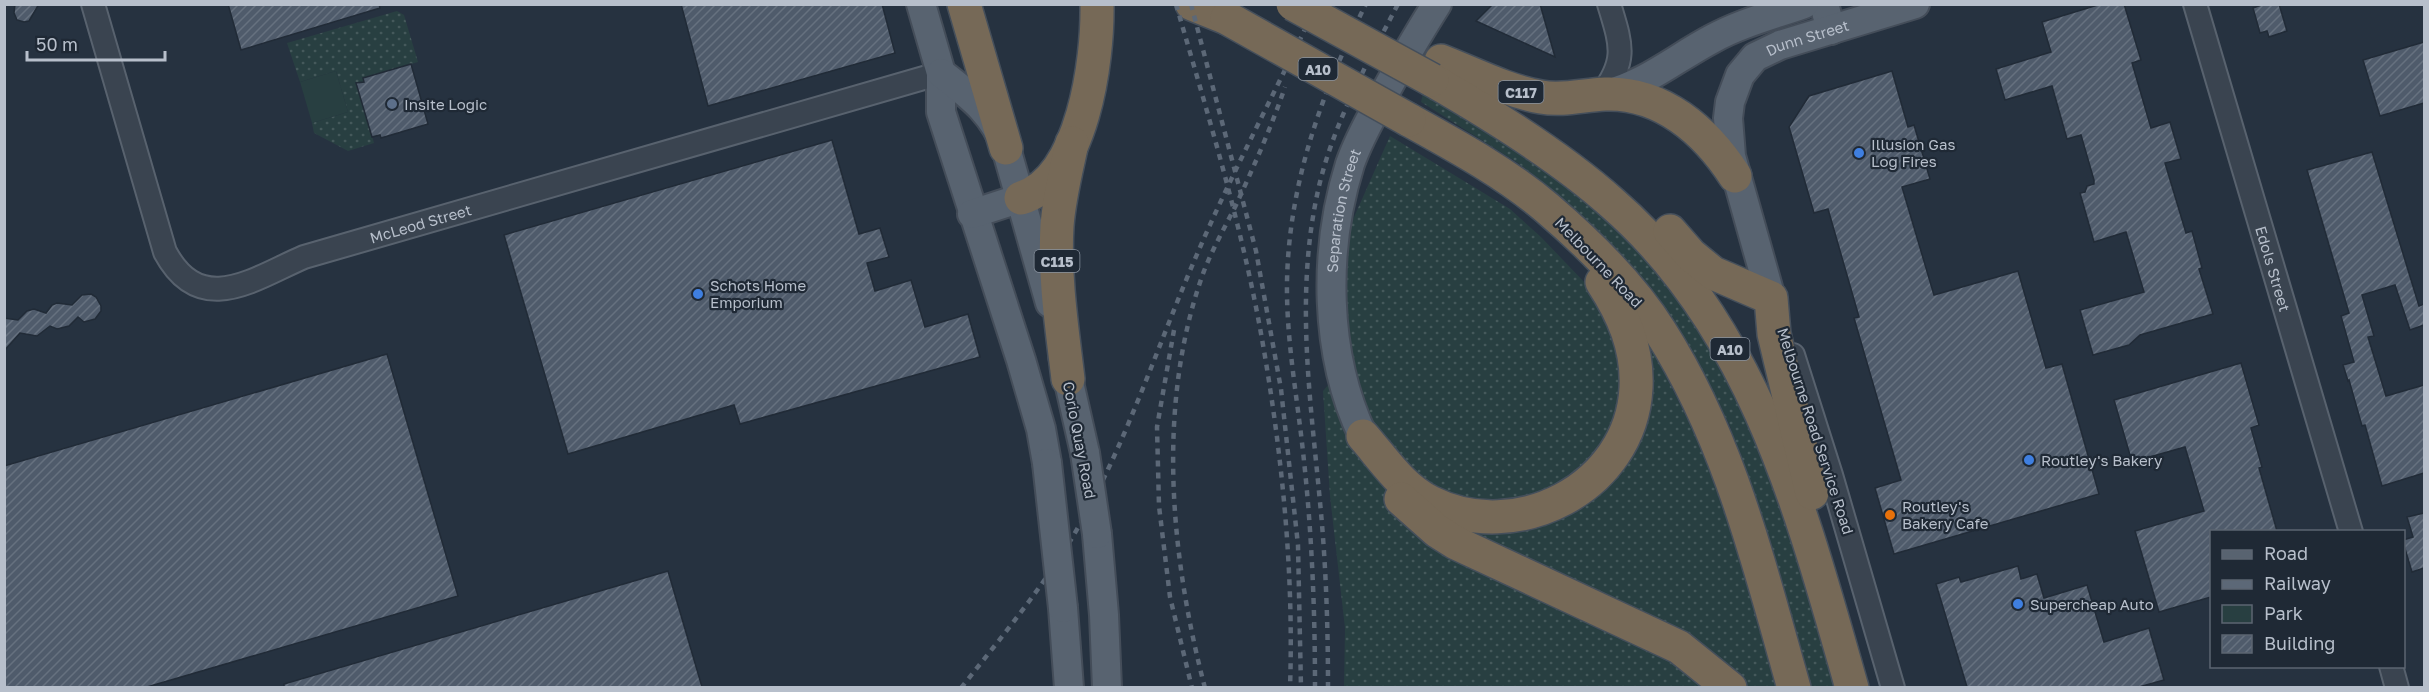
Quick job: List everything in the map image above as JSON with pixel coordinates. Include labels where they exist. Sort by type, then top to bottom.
[{"type":"highway","name":"C115","points":[[964,4],[1006,148]]},
{"type":"highway","name":"C115","points":[[1068,379],[1056,246],[1060,205],[1072,143],[1092,76],[1097,4]]},
{"type":"highway","name":"Melbourne Road","points":[[1192,4],[1215,11],[1496,171],[1545,206],[1610,269],[1659,330],[1702,406],[1739,496],[1794,687]]},
{"type":"highway","name":"C117","points":[[1295,4],[1437,71],[1540,97],[1558,99],[1604,94]]},
{"type":"highway","name":"A10","points":[[1437,71],[1471,104],[1547,154],[1613,203],[1671,263],[1694,293],[1732,352],[1767,423],[1790,482],[1852,687]]},
{"type":"highway","points":[[1604,94],[1638,98],[1674,111],[1695,127],[1718,152],[1735,176]]},
{"type":"highway","points":[[1471,104],[1556,138],[1579,152],[1622,184],[1703,267],[1720,277],[1771,298],[1774,334],[1815,504],[1827,602]]},
{"type":"highway","points":[[1021,198],[1037,191],[1048,182],[1072,143]]},
{"type":"highway","points":[[1363,435],[1394,474],[1412,491],[1431,502],[1476,517],[1519,516],[1542,509],[1579,490],[1597,475],[1610,459],[1624,433],[1633,408],[1636,389],[1633,347],[1626,325],[1607,289],[1545,206]]},
{"type":"highway","points":[[1363,435],[1377,468],[1388,484],[1437,531],[1481,555],[1679,646],[1730,687]]},
{"type":"main road","points":[[921,4],[941,74],[941,112],[1041,429],[1047,463],[1063,608],[1069,686]]},
{"type":"main road","name":"Separation Street","points":[[1363,435],[1345,392],[1338,366],[1335,335],[1333,267],[1342,195],[1360,138],[1437,4]]},
{"type":"main road","name":"C117","points":[[1604,94],[1626,89],[1650,77],[1728,31],[1804,4]]},
{"type":"main road","name":"Dunn Street","points":[[1735,176],[1728,118],[1730,102],[1740,75],[1751,61],[1827,17],[1915,4]]},
{"type":"main road","name":"Corio Quay Road","points":[[941,74],[980,104],[995,124],[1006,148],[1021,198],[1085,453],[1097,534],[1104,606],[1107,687]]},
{"type":"main road","name":"Melbourne Road Service Road","points":[[1735,176],[1771,298]]},
{"type":"main road","points":[[972,214],[1021,198]]},
{"type":"street","name":"McLeod Street","points":[[93,4],[165,252],[172,266],[193,284],[223,289],[242,286],[304,257],[941,74]]},
{"type":"street","points":[[1604,94],[1620,64],[1619,38],[1610,4]]},
{"type":"street","name":"Edols Street","points":[[2195,4],[2351,530]]},
{"type":"street","name":"Melbourne Road Service Road","points":[[1771,298],[1812,412],[1893,687]]},
{"type":"street","points":[[2392,668],[2397,687]]},
{"type":"green space","points":[[397,11],[404,15],[418,62],[363,78],[364,82],[357,83],[374,143],[348,151],[314,133],[312,123],[348,112],[336,71],[300,82],[287,43]]},
{"type":"green space","points":[[336,71],[348,112],[312,123],[300,82]]},
{"type":"green space","points":[[1423,94],[1446,104],[1515,144],[1579,193],[1643,254],[1688,309],[1743,404],[1789,530],[1835,687],[1811,687],[1730,426],[1689,348],[1638,274],[1583,216],[1518,163],[1421,102]]},
{"type":"green space","points":[[1390,136],[1510,209],[1541,237],[1657,358],[1724,493],[1778,687],[1344,687],[1345,628],[1330,496],[1323,391],[1346,364],[1343,296],[1347,233]]},
{"type":"building","points":[[15,4],[39,4],[29,21],[24,22],[17,20],[14,13]]},
{"type":"building","points":[[228,4],[379,4],[380,8],[241,50]]},
{"type":"building","points":[[681,4],[882,4],[895,53],[708,106]]},
{"type":"building","points":[[1493,4],[1540,4],[1555,57],[1476,21]]},
{"type":"building","points":[[2101,4],[2124,4],[2141,60],[2132,63],[2151,128],[2170,122],[2181,159],[2165,163],[2186,233],[2192,231],[2202,268],[2199,269],[2213,314],[2140,335],[2129,345],[2093,355],[2080,310],[2144,292],[2126,232],[2094,242],[2080,193],[2085,192],[2087,186],[2094,184],[2094,180],[2081,135],[2067,139],[2052,86],[2005,100],[1996,69],[2051,52],[2042,22]]},
{"type":"building","points":[[2264,4],[2279,4],[2287,31],[2269,37],[2267,31],[2260,33],[2253,8]]},
{"type":"building","points":[[2424,42],[2424,103],[2380,116],[2363,60]]},
{"type":"building","name":"Insite Logic","points":[[411,64],[428,124],[381,138],[380,135],[372,137],[356,83],[364,82],[363,78]]},
{"type":"building","points":[[1892,71],[1908,127],[1914,125],[1930,179],[1902,187],[1934,295],[2018,271],[2046,368],[2062,364],[2099,494],[1894,554],[1875,488],[1901,480],[1854,318],[1859,317],[1828,209],[1814,213],[1789,127],[1809,96]]},
{"type":"building","name":"Schots Home Emporium","points":[[832,140],[859,234],[880,228],[889,257],[867,263],[875,291],[911,280],[925,327],[968,314],[980,357],[740,424],[734,405],[568,454],[504,235]]},
{"type":"building","points":[[2372,152],[2419,306],[2424,304],[2424,325],[2410,330],[2395,285],[2362,295],[2374,336],[2368,337],[2386,396],[2424,385],[2424,473],[2382,486],[2365,425],[2362,426],[2343,365],[2354,362],[2341,316],[2349,313],[2307,170]]},
{"type":"building","points":[[91,294],[96,297],[101,306],[101,311],[95,319],[84,322],[78,317],[69,326],[57,329],[50,326],[37,336],[20,333],[4,351],[4,318],[18,320],[27,311],[34,309],[46,313],[52,305],[57,303],[72,305],[82,295]]},
{"type":"building","points":[[387,354],[458,596],[147,687],[4,687],[4,466]]},
{"type":"building","points":[[2241,363],[2259,425],[2251,428],[2262,467],[2259,468],[2277,530],[2210,530],[2210,597],[2159,612],[2135,531],[2204,511],[2185,447],[2132,462],[2114,400]]},
{"type":"building","points":[[2424,513],[2424,568],[2412,572],[2405,549],[2405,539],[2413,537],[2407,517]]},
{"type":"building","points":[[2018,566],[2021,579],[2037,574],[2044,598],[2087,585],[2104,642],[2149,628],[2164,680],[2139,687],[1967,687],[1936,584],[1959,577],[1961,582]]},
{"type":"building","points":[[668,571],[702,687],[284,687],[284,684]]},
{"type":"railway","points":[[1176,4],[1245,255],[1262,339],[1281,469],[1285,513],[1290,601],[1290,688]]},
{"type":"railway","points":[[1191,4],[1256,251],[1281,389],[1298,545],[1301,688]]},
{"type":"railway","points":[[961,688],[1047,577],[1091,505],[1123,436],[1209,227],[1317,4]]},
{"type":"railway","points":[[1315,688],[1314,603],[1309,517],[1288,326],[1289,245],[1301,173],[1311,138],[1335,70],[1366,4]]},
{"type":"railway","points":[[1328,688],[1324,548],[1306,342],[1306,302],[1312,222],[1320,182],[1335,135],[1364,69],[1398,4]]},
{"type":"railway","points":[[1205,688],[1183,585],[1177,532],[1173,479],[1174,425],[1179,373],[1189,321],[1204,271],[1256,161],[1285,87]]},
{"type":"railway","points":[[1174,330],[1157,427],[1159,506],[1170,597],[1192,688]]},
{"type":"place","name":"Insite Logic","points":[[392,104]]},
{"type":"place","name":"Illusion Gas Log Fires","points":[[1859,153]]},
{"type":"place","name":"Schots Home Emporium","points":[[698,294]]},
{"type":"place","name":"Routley's Bakery","points":[[2029,460]]},
{"type":"place","name":"Routley's Bakery Cafe","points":[[1890,515]]},
{"type":"place","name":"Supercheap Auto","points":[[2018,604]]}]
